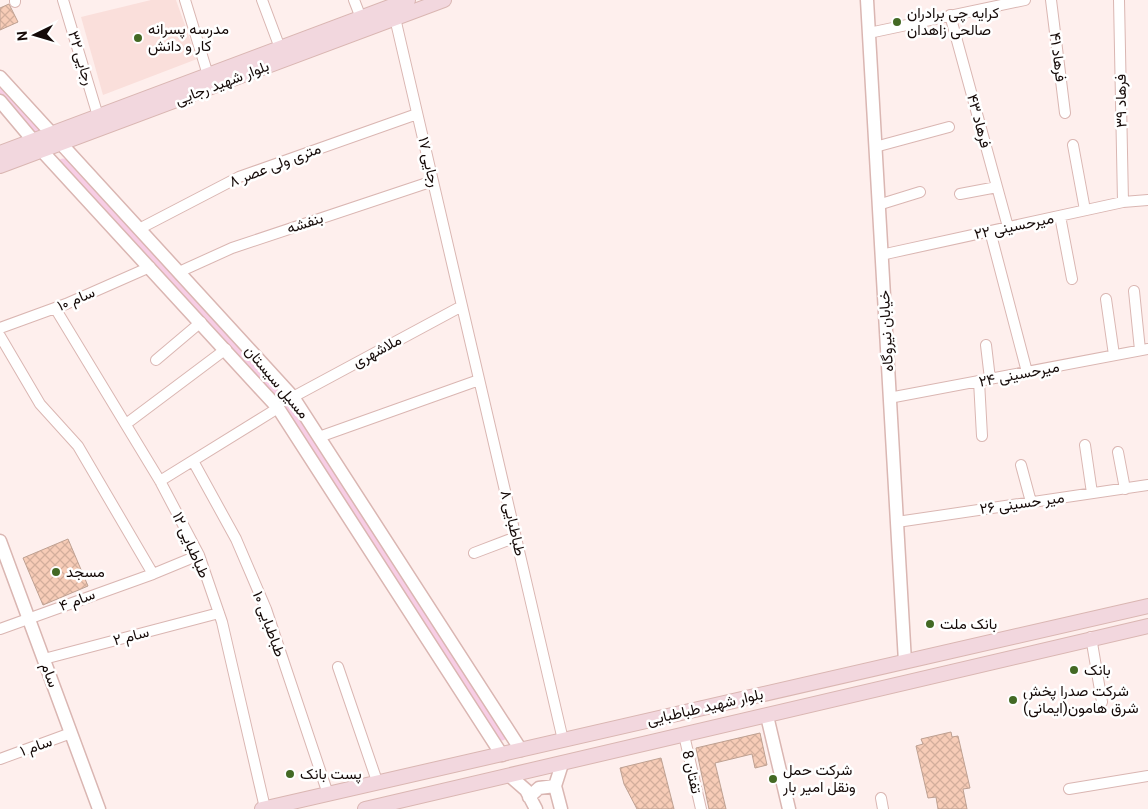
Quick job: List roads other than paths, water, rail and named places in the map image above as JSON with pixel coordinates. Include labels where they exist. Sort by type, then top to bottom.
[{"type":"main road","name":"بلوار شهید رجایی","points":[[55,139],[98,116],[408,0]]},
{"type":"main road","name":"بلوار شهید رجایی","points":[[0,153],[38,145],[444,0]]},
{"type":"main road","name":"بلوار شهید رجایی","points":[[0,166],[38,145]]},
{"type":"main road","name":"بلوار شهید طباطبایی","points":[[264,809],[1148,606]]},
{"type":"main road","name":"بلوار شهید طباطبایی","points":[[365,809],[684,736],[1091,637],[1148,626]]},
{"type":"main road","points":[[378,784],[384,804]]},
{"type":"street","name":"رجایی ۳۲","points":[[63,0],[98,116]]},
{"type":"street","points":[[185,0],[208,75]]},
{"type":"street","points":[[262,0],[280,48]]},
{"type":"street","points":[[354,0],[361,18]]},
{"type":"street","name":"خیابان نیروگاه","points":[[867,0],[904,662]]},
{"type":"street","points":[[869,33],[1025,0]]},
{"type":"street","name":"فرهاد ۴۱","points":[[1051,0],[1065,114]]},
{"type":"street","name":"فرهاد ۳۹","points":[[1118,0],[1123,202]]},
{"type":"street","name":"فرهاد ۴۳","points":[[950,15],[1008,227]]},
{"type":"street","name":"رجایی ۱۷","points":[[395,18],[462,306]]},
{"type":"street","name":"مسیل سیستان","points":[[0,77],[293,397],[521,750]]},
{"type":"street","name":"مسیل سیستان","points":[[0,102],[278,408],[502,754]]},
{"type":"street","name":"۸ متری ولی عصر","points":[[139,229],[239,177],[417,114]]},
{"type":"street","points":[[875,147],[949,128]]},
{"type":"street","points":[[1073,145],[1085,210]]},
{"type":"street","name":"بنفشه","points":[[180,272],[232,248],[433,181]]},
{"type":"street","points":[[960,194],[997,187]]},
{"type":"street","points":[[878,205],[920,192]]},
{"type":"street","name":"میرحسینی ۲۲","points":[[881,255],[1123,202],[1148,200]]},
{"type":"street","points":[[1060,216],[1072,279]]},
{"type":"street","points":[[990,231],[1027,372]]},
{"type":"street","name":"سام ۱۰","points":[[0,328],[55,308],[150,266]]},
{"type":"street","points":[[1134,291],[1144,350]]},
{"type":"street","points":[[1106,299],[1114,356]]},
{"type":"street","name":"طباطبایی ۸","points":[[462,306],[563,740]]},
{"type":"street","name":"ملاشهری","points":[[293,397],[462,306]]},
{"type":"street","name":"طباطبایی ۱۲","points":[[55,308],[160,481],[199,555],[219,613],[264,809]]},
{"type":"street","points":[[156,360],[201,322]]},
{"type":"street","points":[[0,336],[40,404],[78,446],[153,574]]},
{"type":"street","points":[[986,345],[990,379]]},
{"type":"street","points":[[126,424],[226,349]]},
{"type":"street","name":"میرحسینی ۲۴","points":[[889,398],[1144,350]]},
{"type":"street","points":[[319,437],[479,380]]},
{"type":"street","points":[[979,381],[982,436]]},
{"type":"street","points":[[160,481],[278,408]]},
{"type":"street","points":[[1085,445],[1092,493]]},
{"type":"street","points":[[1118,452],[1125,489]]},
{"type":"street","name":"طباطبایی ۱۰","points":[[193,460],[236,539],[266,609],[328,794]]},
{"type":"street","points":[[1022,465],[1030,502]]},
{"type":"street","name":"میر حسینی ۲۶","points":[[897,522],[1148,486]]},
{"type":"street","points":[[474,553],[516,537]]},
{"type":"street","name":"سام","points":[[0,541],[99,809]]},
{"type":"street","name":"سام ۴","points":[[0,629],[153,574],[199,555]]},
{"type":"street","name":"سام ۲","points":[[44,659],[219,613]]},
{"type":"street","points":[[1091,637],[1102,702]]},
{"type":"street","points":[[338,667],[378,784]]},
{"type":"street","points":[[767,716],[789,809]]},
{"type":"street","name":"سام ۱","points":[[0,759],[72,733]]},
{"type":"street","name":"تفتان 8","points":[[684,736],[701,809]]},
{"type":"street","points":[[561,809],[555,786],[562,764]]},
{"type":"street","points":[[510,776],[526,790],[536,809]]},
{"type":"street","points":[[1069,789],[1148,776]]},
{"type":"street","points":[[529,797],[539,788],[555,786]]},
{"type":"street","points":[[881,798],[882,809]]},
{"type":"waterway","name":"مسیل سیستان","points":[[0,89],[35,129]]},
{"type":"waterway","points":[[63,164],[287,401],[502,735]]},
{"type":"place","name":"کرایه چی برادران صالحی زاهدان","points":[[897,22]]},
{"type":"place","name":"مدرسه پسرانه کار و دانش","points":[[138,38]]},
{"type":"place","name":"مسجد","points":[[56,572]]},
{"type":"place","name":"بانک ملت","points":[[930,624]]},
{"type":"place","name":"بانک","points":[[1074,670]]},
{"type":"place","name":"شرکت صدرا پخش شرق هامون(ایمانی)","points":[[1013,700]]},
{"type":"place","name":"پست بانک","points":[[290,774]]},
{"type":"place","name":"شرکت حمل ونقل امیر بار","points":[[773,779]]}]
